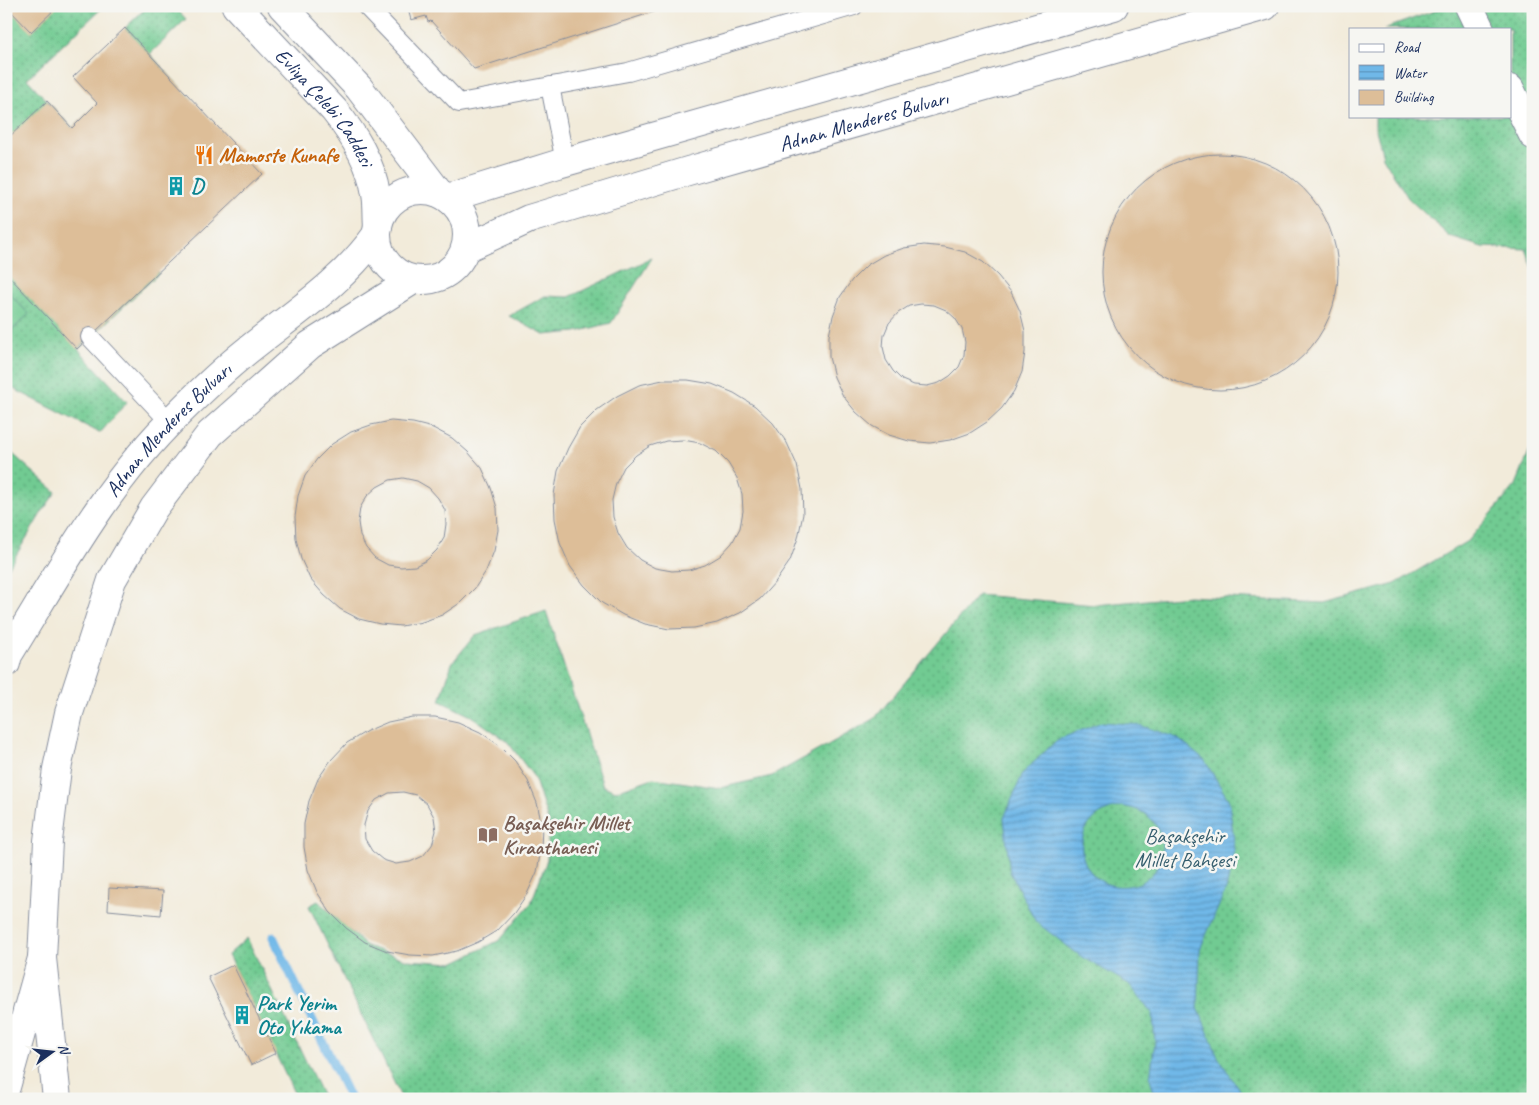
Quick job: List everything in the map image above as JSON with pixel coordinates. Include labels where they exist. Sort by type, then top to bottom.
[{"type":"main road","name":"Evliya Çelebi Caddesi","points":[[236,6],[348,127],[360,147],[371,174],[376,195],[377,230]]},
{"type":"main road","name":"Evliya Çelebi Caddesi","points":[[282,6],[359,88],[444,196]]},
{"type":"main road","name":"Adnan Menderes Bulvarı","points":[[444,196],[1114,6]]},
{"type":"main road","name":"Adnan Menderes Bulvarı","points":[[466,248],[538,216],[697,168],[1264,6]]},
{"type":"main road","points":[[1469,6],[1480,28]]},
{"type":"main road","points":[[1512,93],[1533,135]]},
{"type":"main road","points":[[423,190],[444,196],[457,206],[467,227],[466,248],[459,261],[446,274],[430,280],[413,280],[396,273],[380,252],[377,230],[385,210],[398,197],[407,193],[423,190]]},
{"type":"main road","name":"Adnan Menderes Bulvarı","points":[[9,645],[98,509],[135,461],[170,422],[214,380],[248,350],[324,292],[362,254],[377,230]]},
{"type":"main road","points":[[57,1099],[42,958],[48,841],[57,769],[69,713],[112,580],[154,508],[210,434],[310,345],[413,280]]},
{"type":"main road","points":[[6,1087],[42,958]]},
{"type":"lane","points":[[366,6],[459,103],[628,72],[854,6]]},
{"type":"lane","points":[[550,86],[565,162]]},
{"type":"lane","points":[[90,337],[170,422]]},
{"type":"green space","points":[[6,6],[104,6],[27,79],[72,128],[149,54],[125,28],[148,6],[174,6],[186,19],[150,54],[192,100],[90,198],[159,273],[78,349],[127,402],[100,433],[6,385],[6,336],[29,314],[6,290]]},
{"type":"green space","points":[[1448,6],[1533,6],[1533,268],[1526,249],[1482,247],[1450,237],[1408,198],[1383,157],[1375,126],[1375,118],[1512,118],[1512,28],[1387,28]]},
{"type":"green space","points":[[652,258],[611,323],[576,332],[544,335],[509,316],[545,296],[569,297]]},
{"type":"green space","points":[[6,290],[29,314],[6,336]]},
{"type":"green space","name":"Başakşehir Millet Bahçesi","points":[[1533,443],[1533,1099],[402,1099],[309,906],[318,901],[366,946],[407,960],[453,963],[500,940],[531,903],[547,860],[549,823],[534,777],[507,741],[471,716],[440,701],[452,663],[475,635],[546,611],[603,786],[616,791],[653,778],[720,788],[772,776],[874,719],[978,595],[1095,605],[1189,596],[1324,603],[1395,584],[1469,540],[1516,485]]},
{"type":"green space","points":[[6,448],[56,492],[6,572]]},
{"type":"green space","points":[[247,938],[324,1099],[297,1099],[228,955]]},
{"type":"water","points":[[1102,722],[1139,725],[1177,738],[1205,761],[1229,801],[1235,850],[1226,889],[1200,949],[1198,1008],[1218,1057],[1245,1099],[1156,1099],[1150,1078],[1155,1042],[1153,1014],[1129,984],[1082,957],[1036,922],[1010,872],[1004,818],[1023,773],[1057,740]],"holes":[[[1123,806],[1144,813],[1150,818],[1156,825],[1162,840],[1161,856],[1155,871],[1144,881],[1129,886],[1111,885],[1097,878],[1087,867],[1082,852],[1083,837],[1089,823],[1103,812]]]},
{"type":"building","points":[[6,6],[58,6],[31,32]]},
{"type":"building","points":[[400,6],[669,7],[474,69],[431,21],[428,22],[426,16],[411,20],[408,9],[402,11]]},
{"type":"building","points":[[125,28],[262,174],[77,349],[6,273],[6,140],[47,101],[72,128],[97,103],[73,77]]},
{"type":"building","points":[[1208,154],[1232,154],[1254,159],[1276,168],[1304,188],[1318,206],[1329,227],[1336,249],[1338,272],[1336,295],[1329,317],[1318,338],[1304,356],[1276,376],[1254,385],[1232,390],[1208,390],[1186,385],[1164,376],[1136,356],[1116,328],[1107,306],[1102,284],[1102,260],[1107,238],[1116,216],[1136,188],[1164,168],[1186,159]]},
{"type":"building","points":[[924,245],[945,247],[965,252],[983,262],[1011,292],[1020,311],[1025,331],[1025,352],[1022,372],[1014,391],[1002,408],[987,422],[970,433],[950,440],[930,443],[909,441],[889,435],[872,426],[856,412],[843,396],[834,377],[829,357],[829,336],[833,316],[840,297],[852,280],[867,265],[884,255],[904,248]],"holes":[[[921,304],[934,305],[946,310],[955,318],[962,329],[965,342],[964,355],[959,367],[939,383],[927,386],[914,385],[902,380],[886,360],[883,347],[884,335],[889,323],[898,313],[909,306]]]},
{"type":"building","points":[[663,380],[688,380],[712,384],[734,393],[755,406],[773,423],[787,443],[797,465],[802,489],[803,514],[798,538],[790,561],[760,599],[740,613],[717,623],[694,628],[669,629],[645,624],[623,615],[602,603],[584,585],[570,566],[560,543],[555,519],[554,495],[558,471],[568,448],[580,427],[597,410],[617,396],[639,385]],"holes":[[[683,440],[700,443],[716,451],[728,463],[737,478],[742,494],[743,511],[740,528],[732,543],[720,556],[705,565],[689,570],[672,571],[655,568],[640,560],[627,548],[618,533],[613,517],[612,500],[616,483],[624,467],[636,455],[650,446],[666,441]]]},
{"type":"building","points":[[391,421],[413,423],[433,428],[452,438],[482,468],[497,508],[498,530],[494,551],[486,571],[475,588],[460,603],[442,615],[422,622],[401,626],[359,619],[340,609],[324,595],[310,579],[301,559],[296,539],[295,517],[298,496],[305,476],[317,459],[332,444],[351,432]],"holes":[[[403,478],[417,481],[429,488],[445,510],[444,538],[437,550],[427,560],[415,566],[401,567],[388,565],[375,558],[366,548],[360,536],[358,522],[360,508],[367,496],[377,487],[390,480]]]},
{"type":"building","name":"Başakşehir Millet Kıraathanesi","points":[[412,717],[435,717],[458,722],[480,732],[499,745],[515,761],[528,781],[537,803],[542,826],[541,849],[537,872],[527,894],[514,913],[498,930],[478,942],[457,951],[433,956],[410,955],[387,951],[365,942],[346,928],[330,912],[317,892],[308,870],[304,847],[304,824],[309,801],[318,779],[331,760],[347,743],[367,731],[388,722]],"holes":[[[403,792],[416,795],[427,804],[434,817],[436,831],[432,845],[423,856],[410,862],[396,864],[383,860],[372,851],[365,839],[364,825],[368,811],[376,800],[389,793]]]},
{"type":"building","points":[[109,888],[163,891],[161,915],[108,910]]},
{"type":"building","name":"Park Yerim Oto Yıkama","points":[[233,965],[276,1053],[251,1065],[208,977]]},
{"type":"waterway","points":[[273,937],[350,1099]]},
{"type":"place","name":"Mamoste Kunafe","points":[[204,155]]},
{"type":"place","name":"D","points":[[176,186]]},
{"type":"place","name":"Başakşehir Millet Kıraathanesi","points":[[488,835]]},
{"type":"place","name":"Park Yerim Oto Yıkama","points":[[242,1015]]}]
